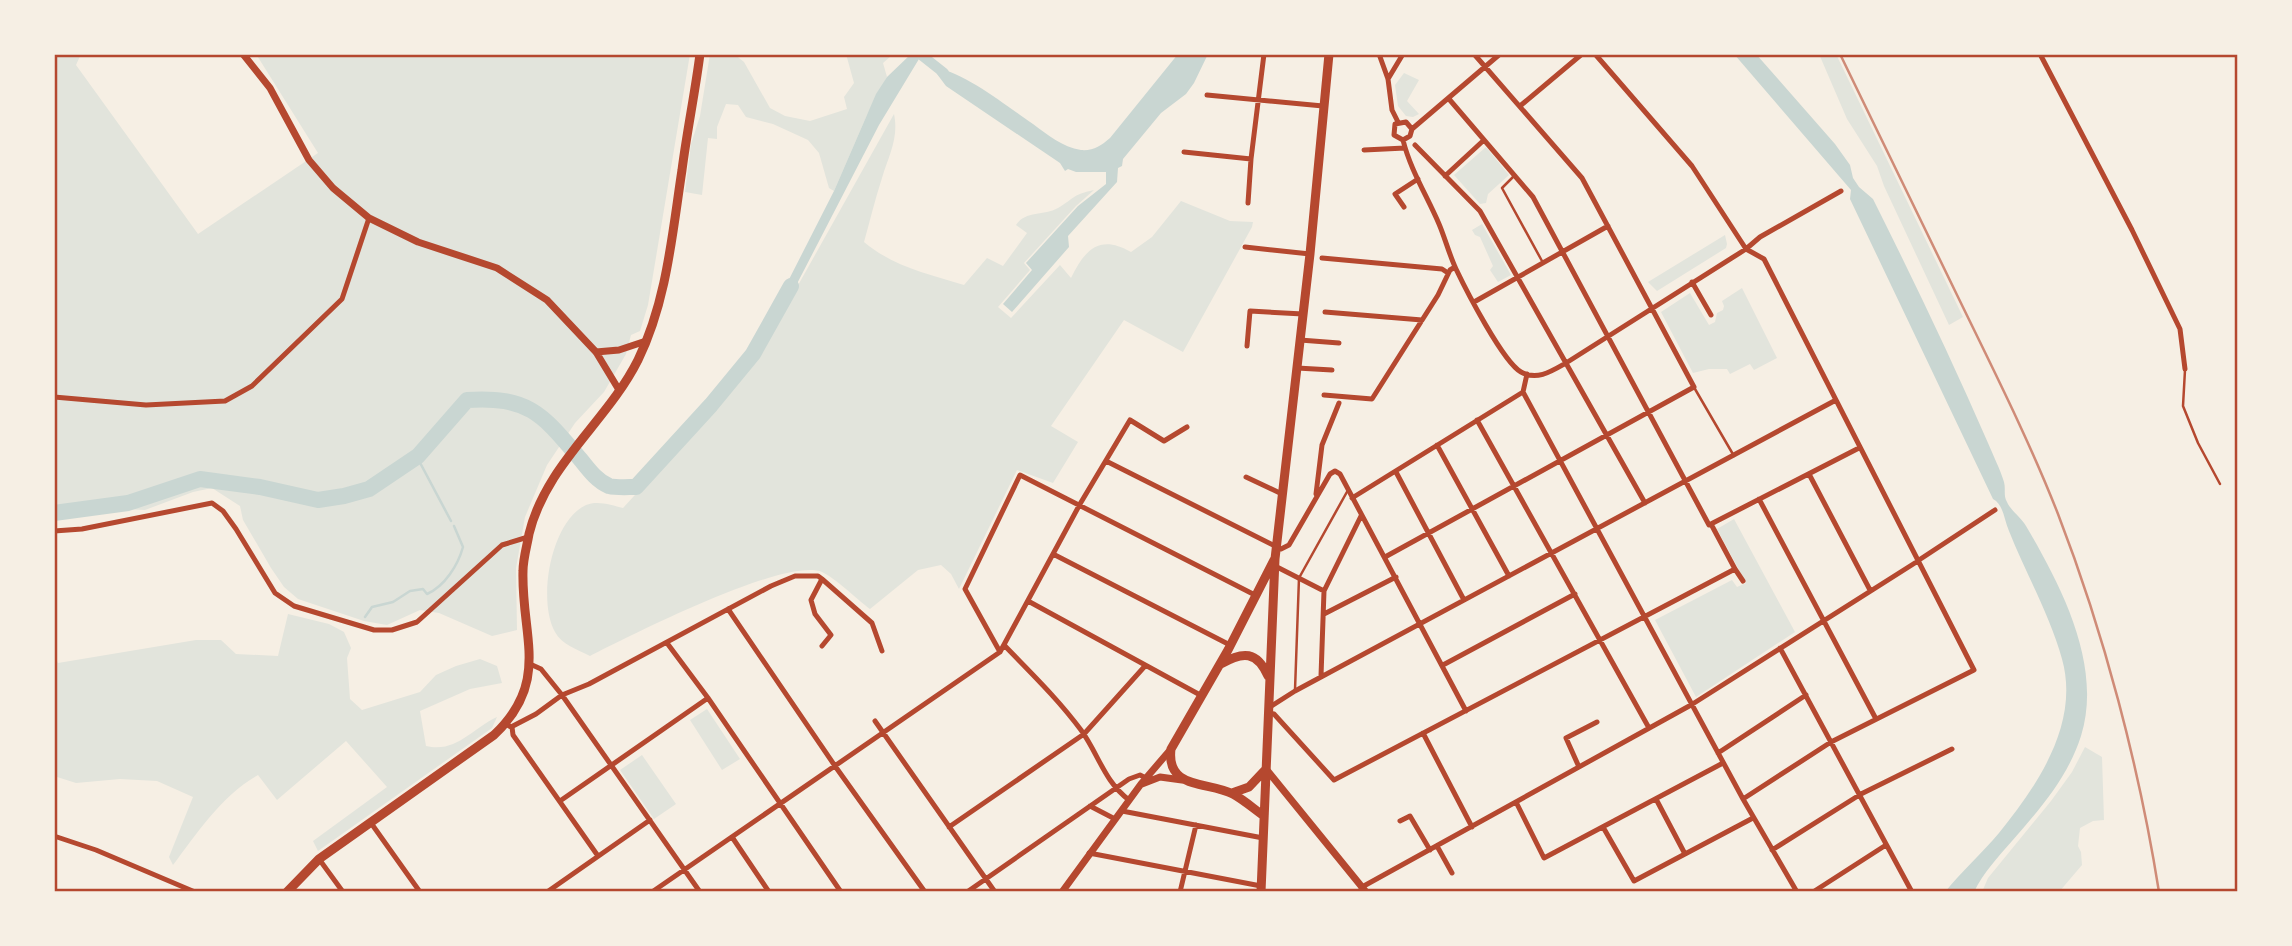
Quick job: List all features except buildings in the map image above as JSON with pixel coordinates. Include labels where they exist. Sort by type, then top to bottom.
[{"type":"main road","points":[[287,892],[319,859],[509,725],[523,695],[529,668],[531,649],[523,569],[535,512],[563,462],[619,390],[636,363],[653,327],[664,288],[700,54]]},
{"type":"main road","points":[[1261,889],[1276,548],[1310,254],[1329,54]]},
{"type":"main road","points":[[1264,816],[1232,793],[1182,780],[1172,765],[1171,749],[1275,562]]},
{"type":"main road","points":[[1220,664],[1236,655],[1248,654],[1263,664],[1270,679]]},
{"type":"main road","points":[[1232,793],[1249,787],[1266,769]]},
{"type":"street","points":[[243,54],[270,88],[309,160],[333,188],[369,218],[418,242],[497,268],[547,300],[596,352],[619,390]]},
{"type":"street","points":[[1248,203],[1264,54]]},
{"type":"street","points":[[1379,54],[1388,79],[1392,110],[1398,122]]},
{"type":"street","points":[[1388,79],[1403,54]]},
{"type":"street","points":[[1385,557],[1693,387],[1582,178],[1474,54]]},
{"type":"street","points":[[1398,122],[1393,132],[1396,138],[1403,140],[1410,136],[1412,129],[1500,54]]},
{"type":"street","points":[[1520,106],[1582,54]]},
{"type":"street","points":[[1595,54],[1692,166],[1746,249],[1764,259],[1974,670],[1831,742],[1743,799]]},
{"type":"street","points":[[2040,54],[2132,230],[2180,329],[2185,369]]},
{"type":"street","points":[[1207,95],[1323,106]]},
{"type":"street","points":[[1449,99],[1533,198],[1743,581]]},
{"type":"street","points":[[1398,122],[1406,122],[1412,129]]},
{"type":"street","points":[[1403,140],[1455,267],[1474,302],[1506,358],[1519,371],[1534,376],[1549,373],[1566,363],[1746,249],[1760,237],[1841,191]]},
{"type":"street","points":[[1445,176],[1484,141]]},
{"type":"street","points":[[1415,145],[1480,211],[1645,503]]},
{"type":"street","points":[[1364,150],[1405,148]]},
{"type":"street","points":[[1184,152],[1251,159]]},
{"type":"street","points":[[1404,207],[1395,194],[1418,179]]},
{"type":"street","points":[[54,397],[146,404],[225,401],[252,386],[342,299],[369,218]]},
{"type":"street","points":[[1474,302],[1542,261],[1608,226]]},
{"type":"street","points":[[1245,247],[1310,254]]},
{"type":"street","points":[[1322,258],[1442,269],[1448,273]]},
{"type":"street","points":[[1324,395],[1372,399],[1448,273],[1455,267]]},
{"type":"street","points":[[1692,282],[1711,315]]},
{"type":"street","points":[[1248,346],[1250,311],[1303,314]]},
{"type":"street","points":[[1325,312],[1422,320]]},
{"type":"street","points":[[1300,340],[1339,343]]},
{"type":"street","points":[[596,352],[619,350],[646,341]]},
{"type":"street","points":[[1297,368],[1332,370]]},
{"type":"street","points":[[1527,374],[1523,392],[1717,753],[1797,892]]},
{"type":"street","points":[[1352,498],[1523,392]]},
{"type":"street","points":[[1735,569],[1334,780],[1269,710],[1295,691],[1836,400]]},
{"type":"street","points":[[1316,497],[1322,445],[1339,403]]},
{"type":"street","points":[[1477,420],[1649,728]]},
{"type":"street","points":[[652,892],[1002,649],[1080,504],[1130,421],[1164,441],[1187,427]]},
{"type":"street","points":[[1437,445],[1509,576]]},
{"type":"street","points":[[1710,525],[1859,448]]},
{"type":"street","points":[[1106,461],[1276,548],[1284,549],[1289,545],[1330,474],[1335,471],[1340,474],[1466,711]]},
{"type":"street","points":[[1396,472],[1464,600]]},
{"type":"street","points":[[1809,474],[1870,590]]},
{"type":"street","points":[[1129,800],[1114,789],[1084,734],[1063,707],[1002,649],[965,589],[1020,475],[1255,595]]},
{"type":"street","points":[[1246,477],[1282,494]]},
{"type":"street","points":[[1759,499],[1876,719]]},
{"type":"street","points":[[54,531],[82,529],[212,503],[223,511],[275,593],[294,606],[374,630],[392,630],[417,622],[502,545],[529,537]]},
{"type":"street","points":[[1266,769],[1363,890],[1691,705],[1995,510]]},
{"type":"street","points":[[1321,677],[1324,591],[1361,516]]},
{"type":"street","points":[[1053,554],[1230,645]]},
{"type":"street","points":[[1275,562],[1324,591]]},
{"type":"street","points":[[598,856],[513,735],[509,725],[536,714],[562,695],[795,576],[818,576],[822,579],[872,623],[882,651]]},
{"type":"street","points":[[1324,614],[1396,577]]},
{"type":"street","points":[[822,579],[811,600],[815,614],[831,635],[822,646]]},
{"type":"street","points":[[1443,665],[1575,594]]},
{"type":"street","points":[[1028,601],[1202,696]]},
{"type":"street","points":[[728,609],[925,892]]},
{"type":"street","points":[[667,643],[708,698],[841,892]]},
{"type":"street","points":[[1780,648],[1912,892]]},
{"type":"street","points":[[949,827],[1084,734],[1145,666]]},
{"type":"street","points":[[529,668],[541,669],[562,695],[700,892]]},
{"type":"street","points":[[1717,753],[1806,695]]},
{"type":"street","points":[[560,802],[708,698]]},
{"type":"street","points":[[875,721],[995,892]]},
{"type":"street","points":[[1579,767],[1566,738],[1597,722]]},
{"type":"street","points":[[1423,733],[1472,827]]},
{"type":"street","points":[[1062,892],[1143,781],[1171,749]]},
{"type":"street","points":[[1772,850],[1860,795],[1952,749]]},
{"type":"street","points":[[1516,802],[1544,858],[1723,763]]},
{"type":"street","points":[[967,892],[1129,779],[1140,775],[1143,781]]},
{"type":"street","points":[[1143,781],[1171,776],[1182,780]]},
{"type":"street","points":[[1656,799],[1685,854]]},
{"type":"street","points":[[1090,806],[1115,820]]},
{"type":"street","points":[[1122,811],[1263,838]]},
{"type":"street","points":[[1400,821],[1413,815],[1430,850]]},
{"type":"street","points":[[1603,827],[1633,881],[1753,818]]},
{"type":"street","points":[[547,892],[557,889],[650,820]]},
{"type":"street","points":[[371,823],[420,892]]},
{"type":"street","points":[[1180,892],[1196,825]]},
{"type":"street","points":[[54,836],[96,850],[195,892]]},
{"type":"street","points":[[732,837],[769,892]]},
{"type":"street","points":[[1813,892],[1886,845]]},
{"type":"street","points":[[1437,846],[1452,873]]},
{"type":"street","points":[[1089,853],[1261,889]]},
{"type":"street","points":[[319,859],[342,892]]},
{"type":"lane","points":[[1515,176],[1502,188],[1542,261]]},
{"type":"lane","points":[[2185,369],[2183,406],[2198,443],[2220,484]]},
{"type":"lane","points":[[1693,387],[1734,456]]},
{"type":"lane","points":[[1295,691],[1299,578],[1348,489]]},
{"type":"shaded area","points":[[54,54],[81,54],[76,65],[198,234],[318,153],[256,54],[690,54],[648,305],[640,331],[631,335],[626,354],[604,392],[575,423],[547,465],[525,517],[516,568],[517,630],[492,636],[439,613],[420,610],[387,625],[364,621],[298,599],[284,587],[271,568],[243,520],[240,506],[212,488],[193,492],[145,510],[54,506]]},
{"type":"shaded area","points":[[710,54],[734,54],[744,62],[770,108],[785,116],[810,121],[847,109],[844,97],[854,83],[846,54],[891,56],[883,63],[887,77],[867,115],[834,191],[829,188],[819,153],[808,140],[773,124],[746,117],[738,105],[726,104],[717,127],[717,139],[708,138],[702,195],[685,192],[691,144],[700,116]]},
{"type":"shaded area","points":[[911,54],[922,54],[879,125],[786,305],[778,301],[834,191],[876,94],[887,77]]},
{"type":"shaded area","points":[[1178,54],[1208,54],[1186,94],[1161,113],[1123,159],[1122,166],[1118,168],[1117,182],[1068,236],[1069,247],[1012,312],[1003,304],[1032,270],[1026,263],[1078,206],[1106,184],[1106,172],[1065,171],[1060,163],[946,86],[935,67],[973,83],[1061,143],[1085,150],[1097,147],[1110,138]]},
{"type":"shaded area","points":[[1734,54],[1756,54],[1835,144],[1850,165],[1853,178],[1859,187],[1873,199],[1974,412],[2005,485],[2007,502],[2024,523],[2039,549],[2065,600],[2075,627],[2087,682],[2081,736],[2069,765],[2052,792],[1991,865],[1974,892],[1945,892],[2014,814],[2041,774],[2060,730],[2065,706],[2066,683],[2062,659],[2002,509],[1993,499],[1850,199],[1851,190]]},
{"type":"shaded area","points":[[1819,54],[1836,54],[1963,317],[1949,325],[1877,166],[1847,119]]},
{"type":"shaded area","points":[[1404,73],[1419,80],[1407,101],[1419,114],[1413,117],[1406,116],[1398,106],[1395,85]]},
{"type":"shaded area","points":[[894,114],[892,146],[864,242],[887,258],[912,269],[964,285],[987,258],[1003,266],[1027,233],[1016,225],[1020,220],[1058,208],[1077,195],[1094,190],[1024,263],[1030,270],[998,307],[1011,318],[1060,265],[1071,278],[1082,259],[1095,247],[1111,244],[1131,252],[1152,237],[1181,201],[1230,221],[1253,222],[1252,227],[1183,352],[1124,320],[1051,426],[1078,442],[1053,483],[1017,470],[959,589],[951,574],[941,565],[918,570],[870,609],[822,572],[803,570],[775,576],[707,601],[590,656],[570,646],[555,632],[547,601],[551,562],[564,527],[574,514],[586,505],[595,503],[623,508],[755,362]]},
{"type":"shaded area","points":[[1486,147],[1509,175],[1488,194],[1486,203],[1480,204],[1454,175]]},
{"type":"shaded area","points":[[1482,224],[1511,275],[1498,282],[1490,270],[1493,266],[1480,237],[1472,230]]},
{"type":"shaded area","points":[[1725,235],[1726,248],[1657,291],[1648,282]]},
{"type":"shaded area","points":[[1742,288],[1777,358],[1754,370],[1750,364],[1730,374],[1727,369],[1709,369],[1693,373],[1661,312],[1690,293],[1709,325],[1715,322],[1717,313],[1723,310],[1722,301]]},
{"type":"shaded area","points":[[1734,519],[1795,632],[1696,697],[1655,620],[1732,580],[1737,587],[1746,583],[1717,529]]},
{"type":"shaded area","points":[[288,614],[329,624],[344,632],[351,648],[347,658],[350,699],[362,710],[420,692],[436,675],[456,666],[480,659],[497,666],[502,683],[470,689],[420,711],[426,746],[447,746],[455,743],[497,717],[492,728],[318,851],[313,841],[387,787],[346,741],[277,800],[258,775],[245,783],[211,816],[173,865],[169,857],[193,797],[157,781],[120,779],[76,783],[54,776],[54,655],[58,663],[196,640],[221,640],[236,654],[278,656]]},
{"type":"shaded area","points":[[707,709],[740,759],[722,770],[690,720]]},
{"type":"shaded area","points":[[2085,747],[2102,757],[2104,820],[2093,821],[2080,828],[2078,846],[2082,865],[2059,892],[1982,892],[1988,878],[2072,772]]},
{"type":"shaded area","points":[[642,755],[676,804],[654,819],[620,770]]},
{"type":"waterway","points":[[920,54],[944,73]]},
{"type":"waterway","points":[[54,513],[128,503],[200,479],[260,487],[318,500],[344,496],[369,489],[418,456],[467,400],[506,401],[521,405],[545,420],[601,481],[612,487],[636,487],[711,405],[753,354],[791,286]]},
{"type":"waterway","points":[[417,457],[451,521]]},
{"type":"waterway","points":[[365,617],[372,607],[393,602],[410,591],[423,589],[427,594],[445,580],[458,561],[463,547],[454,526]]},
{"type":"railway","points":[[1840,54],[2010,405],[2058,514],[2075,559],[2118,700],[2141,797],[2159,892]]}]
